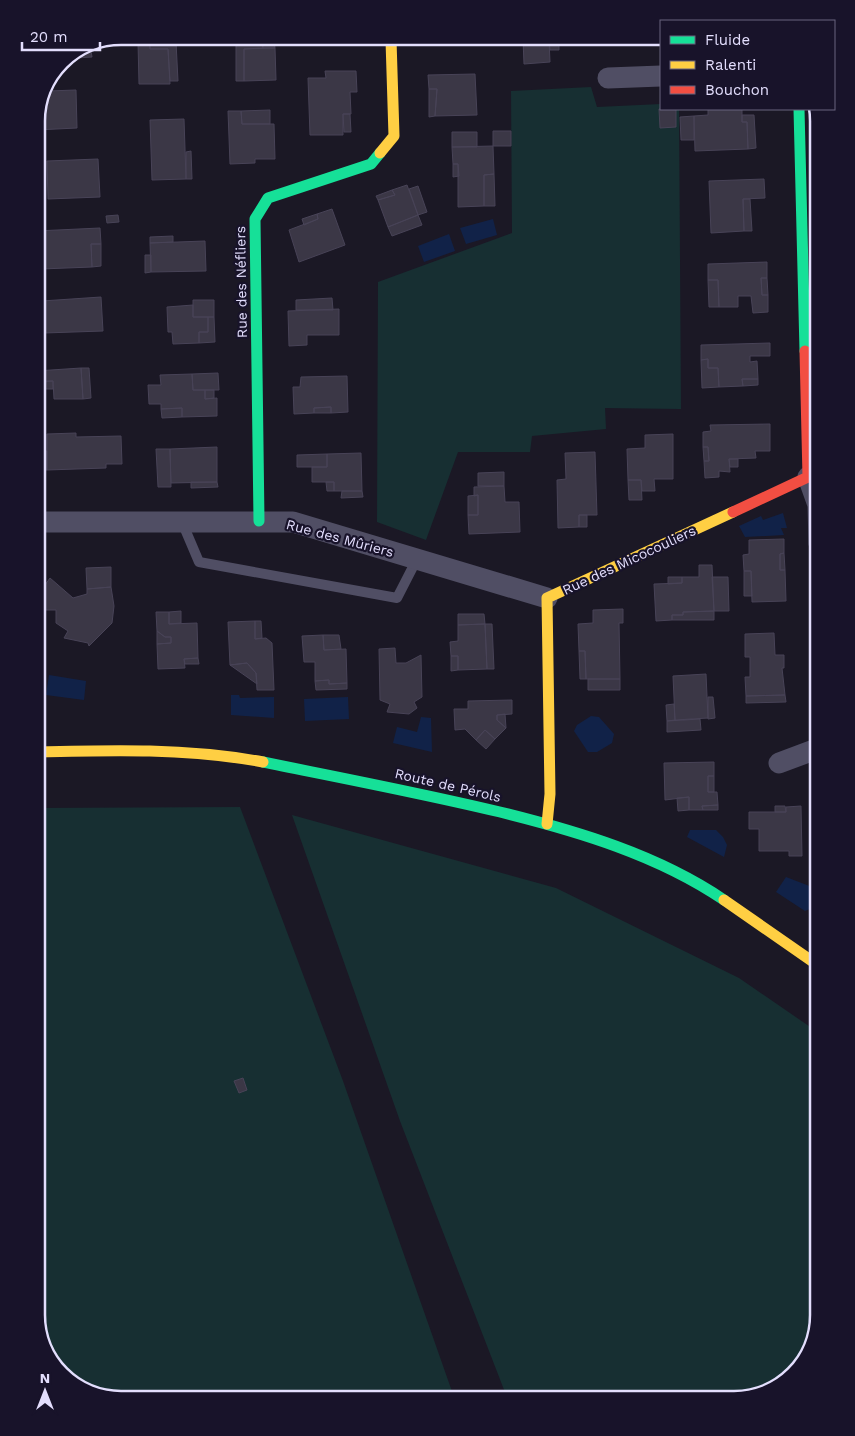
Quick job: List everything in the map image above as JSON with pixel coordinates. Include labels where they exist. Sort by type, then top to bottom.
[{"type":"street","name":"Rue des Néfliers","points":[[259,521],[255,219],[268,198],[371,164],[394,136],[391,45]]},
{"type":"street","points":[[608,78],[660,76]]},
{"type":"street","points":[[799,110],[808,477],[810,483]]},
{"type":"street","name":"Rue des Micocouliers","points":[[547,824],[550,794],[547,598],[808,477]]},
{"type":"street","name":"Rue des Mûriers","points":[[45,522],[293,522],[547,598]]},
{"type":"street","name":"Route de Pérols","points":[[45,752],[142,749],[240,758],[426,794],[547,824],[632,852],[709,890],[810,960]]},
{"type":"street","points":[[779,763],[810,751]]},
{"type":"lane","points":[[182,522],[199,562],[396,598],[417,558]]},
{"type":"green space","points":[[591,87],[597,107],[660,104],[660,110],[679,110],[681,409],[605,408],[606,429],[532,436],[530,452],[458,452],[426,540],[377,522],[378,282],[512,233],[511,91]]},
{"type":"green space","points":[[240,807],[343,1081],[452,1391],[107,1390],[79,1378],[70,1371],[70,1366],[64,1365],[53,1348],[48,1334],[45,1314],[45,808]]},
{"type":"green space","points":[[292,815],[556,888],[739,978],[810,1027],[810,1314],[807,1334],[800,1353],[784,1372],[776,1378],[748,1390],[505,1391],[400,1121]]},
{"type":"water","points":[[493,219],[497,235],[466,244],[460,228]]},
{"type":"water","points":[[449,234],[455,251],[424,262],[418,246]]},
{"type":"water","points":[[783,513],[787,528],[781,528],[784,535],[745,537],[739,526],[761,516],[763,520]]},
{"type":"water","points":[[49,675],[86,681],[84,700],[46,695]]},
{"type":"water","points":[[231,695],[239,695],[240,698],[274,697],[274,718],[231,715]]},
{"type":"water","points":[[348,697],[349,719],[305,721],[304,699]]},
{"type":"water","points":[[591,716],[599,717],[614,734],[612,743],[597,752],[588,752],[574,731],[577,725]]},
{"type":"water","points":[[421,717],[431,718],[432,752],[393,743],[397,727],[417,732]]},
{"type":"water","points":[[690,830],[716,830],[723,837],[727,845],[724,857],[687,837]]},
{"type":"water","points":[[786,877],[810,886],[810,909],[805,911],[776,892]]},
{"type":"building","points":[[138,45],[150,45],[150,49],[168,49],[170,84],[139,84]]},
{"type":"building","points":[[150,45],[176,45],[178,81],[170,81],[168,49],[150,49]]},
{"type":"building","points":[[236,45],[263,45],[263,48],[244,49],[244,81],[236,81]]},
{"type":"building","points":[[263,45],[275,45],[275,48],[263,48]]},
{"type":"building","points":[[523,45],[549,45],[550,62],[524,64]]},
{"type":"building","points":[[550,45],[559,45],[559,50],[550,50]]},
{"type":"building","points":[[275,48],[276,80],[244,81],[244,49]]},
{"type":"building","points":[[91,52],[92,57],[79,58]]},
{"type":"building","points":[[325,71],[356,71],[357,92],[350,92],[351,114],[343,114],[343,135],[310,135],[308,78],[326,78]]},
{"type":"building","points":[[475,74],[477,115],[435,116],[437,89],[429,89],[428,75]]},
{"type":"building","points":[[429,89],[437,89],[435,116],[429,117]]},
{"type":"building","points":[[76,90],[77,128],[45,130],[45,116],[52,91]]},
{"type":"building","points":[[659,109],[676,110],[676,127],[660,128]]},
{"type":"building","points":[[270,110],[270,124],[242,124],[241,111]]},
{"type":"building","points":[[708,110],[742,110],[742,122],[747,122],[748,149],[695,151],[694,116],[708,115]]},
{"type":"building","points":[[228,111],[241,111],[242,124],[274,124],[275,159],[255,159],[255,163],[230,164]]},
{"type":"building","points":[[343,114],[350,114],[351,132],[344,132]]},
{"type":"building","points":[[742,115],[754,115],[756,148],[748,149],[747,122],[742,122]]},
{"type":"building","points":[[694,116],[694,140],[681,140],[680,117]]},
{"type":"building","points":[[184,119],[186,179],[152,180],[150,120]]},
{"type":"building","points":[[493,131],[511,131],[511,146],[493,146]]},
{"type":"building","points":[[452,132],[477,132],[477,147],[452,147]]},
{"type":"building","points":[[493,146],[494,174],[484,175],[484,206],[458,207],[458,164],[453,164],[452,147]]},
{"type":"building","points":[[191,151],[192,179],[186,179],[186,152]]},
{"type":"building","points":[[98,159],[100,197],[48,199],[47,161]]},
{"type":"building","points":[[453,164],[458,164],[459,176],[453,177]]},
{"type":"building","points":[[494,174],[495,206],[484,206],[484,175]]},
{"type":"building","points":[[764,179],[765,198],[743,199],[744,231],[711,233],[709,181]]},
{"type":"building","points":[[407,185],[418,215],[388,227],[378,200],[395,195],[392,190]]},
{"type":"building","points":[[418,186],[427,212],[418,215],[409,189]]},
{"type":"building","points":[[392,190],[395,195],[378,200],[376,196]]},
{"type":"building","points":[[743,199],[750,199],[752,231],[744,231]]},
{"type":"building","points":[[332,209],[345,245],[299,262],[289,230],[318,219],[317,214]]},
{"type":"building","points":[[317,214],[318,219],[304,225],[302,219]]},
{"type":"building","points":[[118,215],[119,222],[107,223],[106,216]]},
{"type":"building","points":[[418,215],[422,225],[392,236],[388,227]]},
{"type":"building","points":[[100,228],[101,244],[91,244],[92,267],[45,269],[45,231]]},
{"type":"building","points":[[173,236],[173,242],[150,243],[150,237]]},
{"type":"building","points":[[205,241],[206,271],[151,272],[150,243]]},
{"type":"building","points":[[91,244],[101,244],[101,266],[92,267]]},
{"type":"building","points":[[145,255],[151,255],[151,272],[145,273]]},
{"type":"building","points":[[767,262],[767,278],[761,278],[762,295],[768,295],[768,312],[753,313],[751,296],[738,296],[738,307],[719,307],[718,280],[708,280],[708,264]]},
{"type":"building","points":[[761,278],[767,278],[768,295],[762,295]]},
{"type":"building","points":[[708,280],[718,280],[719,307],[709,307]]},
{"type":"building","points":[[101,297],[103,331],[45,333],[45,301]]},
{"type":"building","points":[[332,298],[333,310],[296,310],[296,300]]},
{"type":"building","points":[[193,300],[214,300],[214,317],[193,317]]},
{"type":"building","points":[[193,305],[193,317],[208,317],[208,332],[199,332],[199,343],[173,344],[172,332],[168,332],[167,307]]},
{"type":"building","points":[[339,309],[339,335],[307,335],[307,345],[289,346],[288,311]]},
{"type":"building","points":[[208,317],[214,317],[215,342],[199,343],[199,332],[208,332]]},
{"type":"building","points":[[770,343],[770,356],[750,356],[750,362],[757,361],[758,379],[742,379],[743,386],[719,387],[718,368],[708,368],[708,359],[701,360],[701,345]]},
{"type":"building","points":[[708,359],[708,368],[718,368],[719,387],[702,388],[701,360]]},
{"type":"building","points":[[81,368],[83,399],[54,399],[53,381],[45,381],[45,370]]},
{"type":"building","points":[[81,368],[89,368],[91,398],[83,399]]},
{"type":"building","points":[[218,373],[219,390],[193,390],[192,374]]},
{"type":"building","points":[[192,374],[193,390],[205,390],[205,399],[217,398],[217,416],[182,417],[182,408],[161,409],[161,404],[149,404],[148,385],[161,385],[160,375]]},
{"type":"building","points":[[347,376],[348,412],[331,413],[331,407],[314,408],[314,413],[294,414],[293,387],[300,387],[301,377]]},
{"type":"building","points":[[742,379],[758,379],[758,385],[743,386]]},
{"type":"building","points":[[46,381],[53,381],[53,389],[45,389]]},
{"type":"building","points":[[205,390],[214,390],[214,398],[205,399]]},
{"type":"building","points":[[331,407],[331,413],[314,413],[314,408]]},
{"type":"building","points":[[182,408],[182,417],[162,418],[161,409]]},
{"type":"building","points":[[770,424],[770,451],[755,451],[756,458],[729,459],[730,472],[719,471],[719,477],[705,478],[704,461],[709,461],[708,447],[703,447],[703,432],[711,431],[710,425]]},
{"type":"building","points":[[76,433],[76,437],[121,436],[122,464],[106,464],[106,468],[47,470],[47,434]]},
{"type":"building","points":[[673,434],[673,479],[654,479],[655,491],[642,491],[641,480],[628,480],[627,449],[645,448],[645,435]]},
{"type":"building","points":[[217,447],[217,482],[171,483],[170,449]]},
{"type":"building","points":[[703,447],[708,447],[709,461],[704,461]]},
{"type":"building","points":[[156,449],[170,449],[171,487],[158,487]]},
{"type":"building","points":[[45,451],[47,451],[47,470],[45,470]]},
{"type":"building","points":[[595,452],[597,515],[579,515],[579,527],[558,528],[557,480],[566,479],[565,453]]},
{"type":"building","points":[[361,453],[362,491],[334,491],[334,482],[312,482],[312,467],[327,467],[327,454]]},
{"type":"building","points":[[327,454],[327,467],[297,467],[297,455]]},
{"type":"building","points":[[729,459],[738,459],[738,467],[730,467]]},
{"type":"building","points":[[504,472],[504,486],[478,486],[478,473]]},
{"type":"building","points":[[628,480],[641,480],[642,500],[629,500]]},
{"type":"building","points":[[191,482],[217,482],[218,487],[191,488]]},
{"type":"building","points":[[326,482],[334,482],[334,491],[327,491]]},
{"type":"building","points":[[504,486],[505,502],[519,502],[520,532],[469,534],[468,515],[478,515],[478,495],[474,496],[474,487]]},
{"type":"building","points":[[342,491],[362,491],[363,497],[341,498]]},
{"type":"building","points":[[478,495],[478,515],[468,515],[468,496]]},
{"type":"building","points":[[579,515],[587,515],[587,527],[579,527]]},
{"type":"building","points":[[784,539],[784,553],[780,554],[780,570],[785,570],[786,601],[752,602],[751,571],[744,571],[743,555],[749,554],[749,540]]},
{"type":"building","points":[[784,553],[785,570],[780,570],[780,554]]},
{"type":"building","points":[[699,565],[712,565],[714,611],[683,612],[683,615],[672,615],[672,620],[656,621],[654,584],[682,583],[682,577],[699,577]]},
{"type":"building","points":[[111,567],[111,587],[87,589],[86,568]]},
{"type":"building","points":[[744,571],[751,571],[752,596],[744,596]]},
{"type":"building","points":[[668,577],[682,577],[682,583],[668,584]]},
{"type":"building","points":[[712,577],[728,577],[729,611],[714,611]]},
{"type":"building","points":[[50,578],[73,598],[87,594],[87,589],[111,587],[114,606],[112,623],[89,646],[88,643],[64,638],[68,631],[56,623],[56,610],[45,610],[45,585]]},
{"type":"building","points":[[623,609],[623,623],[619,623],[620,679],[586,679],[585,651],[579,651],[578,624],[593,623],[593,610]]},
{"type":"building","points":[[181,611],[181,623],[169,624],[169,612]]},
{"type":"building","points":[[714,611],[714,620],[672,620],[672,615],[683,615],[683,612]]},
{"type":"building","points":[[156,612],[169,612],[169,624],[197,623],[198,658],[184,659],[185,668],[158,669],[157,644],[171,643],[171,637],[165,637],[157,631]]},
{"type":"building","points":[[458,614],[484,614],[485,624],[458,625]]},
{"type":"building","points":[[255,621],[255,639],[266,638],[272,643],[274,690],[257,690],[256,673],[247,663],[230,665],[228,622]]},
{"type":"building","points":[[255,621],[261,621],[262,638],[255,639]]},
{"type":"building","points":[[485,624],[492,624],[494,669],[487,669]]},
{"type":"building","points":[[485,624],[487,669],[458,670],[458,656],[451,656],[450,642],[458,641],[458,625]]},
{"type":"building","points":[[157,631],[165,637],[171,637],[171,643],[157,644]]},
{"type":"building","points":[[774,633],[775,655],[784,655],[784,668],[782,668],[785,695],[746,696],[745,677],[750,677],[750,657],[745,657],[745,634]]},
{"type":"building","points":[[323,635],[339,635],[341,649],[324,650]]},
{"type":"building","points":[[323,635],[324,650],[346,649],[347,683],[329,684],[329,680],[315,681],[315,662],[304,662],[302,636]]},
{"type":"building","points":[[395,648],[396,663],[406,663],[421,655],[422,697],[414,702],[417,708],[409,714],[387,712],[390,704],[380,700],[379,649]]},
{"type":"building","points":[[579,651],[585,651],[586,679],[580,679]]},
{"type":"building","points":[[451,656],[458,656],[458,670],[451,671]]},
{"type":"building","points":[[198,658],[199,664],[185,664],[184,659]]},
{"type":"building","points":[[247,663],[256,673],[257,684],[230,665]]},
{"type":"building","points":[[706,674],[708,718],[675,720],[673,676]]},
{"type":"building","points":[[588,679],[620,679],[620,690],[588,690]]},
{"type":"building","points":[[329,680],[329,684],[347,683],[347,689],[316,690],[315,681]]},
{"type":"building","points":[[785,695],[786,702],[746,703],[746,696]]},
{"type":"building","points":[[708,697],[713,697],[715,718],[708,719]]},
{"type":"building","points":[[512,700],[512,714],[497,715],[497,720],[506,728],[495,739],[485,730],[476,740],[465,729],[455,730],[454,709],[468,709],[468,701]]},
{"type":"building","points":[[674,704],[675,720],[667,721],[666,705]]},
{"type":"building","points":[[505,714],[506,728],[497,720],[497,715]]},
{"type":"building","points":[[700,719],[701,730],[667,732],[667,721]]},
{"type":"building","points":[[485,730],[495,739],[486,749],[476,740]]},
{"type":"building","points":[[714,762],[714,776],[708,776],[708,792],[717,792],[718,805],[702,806],[703,810],[689,810],[689,797],[665,800],[664,763]]},
{"type":"building","points":[[708,776],[714,776],[714,792],[708,792]]},
{"type":"building","points":[[689,797],[689,810],[678,811],[677,798]]},
{"type":"building","points":[[718,805],[718,810],[703,810],[702,806]]},
{"type":"building","points":[[775,806],[785,806],[786,812],[775,812]]},
{"type":"building","points":[[801,806],[802,856],[789,856],[789,851],[759,851],[759,829],[749,829],[749,812],[786,812],[786,807]]},
{"type":"building","points":[[243,1078],[247,1090],[239,1093],[234,1081]]},
{"type":"traffic: fast","points":[[799,110],[805,351]]},
{"type":"traffic: fast","points":[[259,521],[255,219],[268,198],[371,164],[380,153]]},
{"type":"traffic: fast","points":[[263,762],[441,798],[558,827],[644,857],[699,884],[724,900]]},
{"type":"traffic: slow","points":[[380,153],[394,136],[391,45]]},
{"type":"traffic: slow","points":[[547,824],[550,794],[547,598],[733,512]]},
{"type":"traffic: slow","points":[[45,752],[178,752],[235,757],[263,762]]},
{"type":"traffic: slow","points":[[724,900],[810,960]]},
{"type":"traffic: jam","points":[[733,512],[808,477],[805,351]]}]
